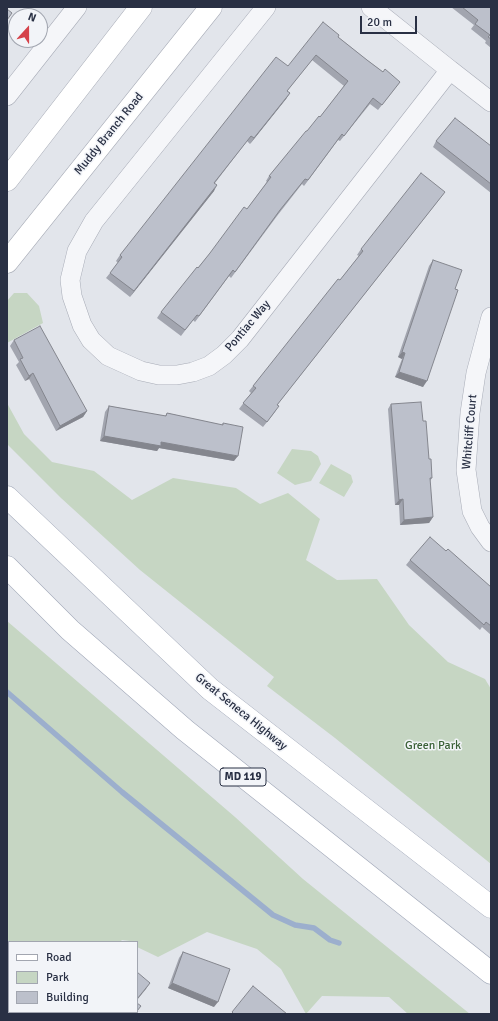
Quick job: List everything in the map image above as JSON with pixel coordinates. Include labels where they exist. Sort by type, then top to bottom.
[{"type":"main road","points":[[7,180],[141,7]]},
{"type":"main road","name":"Muddy Branch Road","points":[[7,262],[211,7]]},
{"type":"main road","name":"Great Seneca Highway","points":[[7,497],[210,689],[491,907]]},
{"type":"main road","name":"MD 119","points":[[7,567],[70,630],[185,730],[491,972]]},
{"type":"street","points":[[7,96],[77,7]]},
{"type":"street","name":"Pontiac Way","points":[[266,7],[94,221],[77,251],[72,265],[70,285],[72,296],[82,326],[91,340],[108,356],[141,371],[159,375],[177,375],[193,372],[209,366],[224,355],[240,339],[450,70]]},
{"type":"street","points":[[371,7],[491,102]]},
{"type":"street","name":"Whitcliff Court","points":[[491,317],[476,373],[470,414],[466,470],[472,511],[480,527],[491,542]]},
{"type":"green space","points":[[14,293],[27,293],[39,306],[43,323],[7,343],[7,301]]},
{"type":"green space","name":"Green Park","points":[[7,403],[24,434],[52,462],[94,471],[132,500],[173,478],[236,488],[260,504],[288,493],[320,519],[306,560],[337,580],[377,579],[409,625],[448,662],[485,679],[491,689],[491,864],[335,738],[267,686],[274,677],[140,570],[61,498],[7,444]]},
{"type":"green space","points":[[292,449],[311,451],[318,456],[321,464],[311,481],[295,485],[277,473]]},
{"type":"green space","points":[[331,464],[351,475],[353,482],[344,497],[319,483]]},
{"type":"green space","points":[[7,621],[235,817],[303,879],[470,1014],[408,1014],[389,997],[322,996],[306,1014],[281,969],[257,949],[207,932],[158,957],[138,947],[138,941],[8,941],[8,1013],[64,1013],[7,1014]]},
{"type":"building","points":[[462,7],[491,7],[491,39],[488,37],[490,35],[475,24],[478,20]]},
{"type":"building","points":[[323,22],[339,35],[338,37],[367,60],[383,72],[385,69],[400,82],[382,105],[373,98],[344,136],[342,134],[308,180],[305,179],[280,210],[235,272],[233,270],[199,316],[197,315],[185,330],[161,312],[210,253],[244,207],[247,209],[271,177],[269,176],[306,131],[319,116],[320,117],[348,81],[316,55],[287,91],[290,93],[254,138],[251,136],[214,183],[217,185],[134,291],[110,273],[122,257],[120,255],[276,57],[288,66]]},
{"type":"building","points":[[455,118],[491,146],[491,184],[436,141]]},
{"type":"building","points":[[421,173],[445,192],[277,405],[279,406],[267,422],[243,403],[256,388],[253,386],[338,279],[340,280],[363,251],[361,249]]},
{"type":"building","points":[[433,260],[462,270],[455,289],[458,290],[427,381],[399,372],[405,353],[402,352]]},
{"type":"building","points":[[40,326],[87,411],[60,426],[33,373],[29,376],[20,359],[23,358],[14,340]]},
{"type":"building","points":[[421,402],[423,421],[426,421],[429,459],[431,459],[432,478],[430,478],[433,517],[404,520],[403,499],[399,500],[391,404]]},
{"type":"building","points":[[109,406],[166,416],[167,413],[223,425],[223,423],[243,427],[238,456],[161,442],[161,446],[104,436]]},
{"type":"building","points":[[430,537],[446,551],[448,549],[491,587],[491,626],[486,622],[484,625],[410,560]]},
{"type":"building","points":[[183,952],[230,969],[218,1002],[172,983]]},
{"type":"building","points":[[138,973],[150,983],[138,998]]},
{"type":"building","points":[[253,986],[287,1014],[234,1014],[232,1012]]},
{"type":"building","points":[[102,1013],[135,1013],[134,1014]]},
{"type":"waterway","points":[[7,692],[122,792],[273,915],[295,925],[314,928],[330,940],[339,943]]}]
